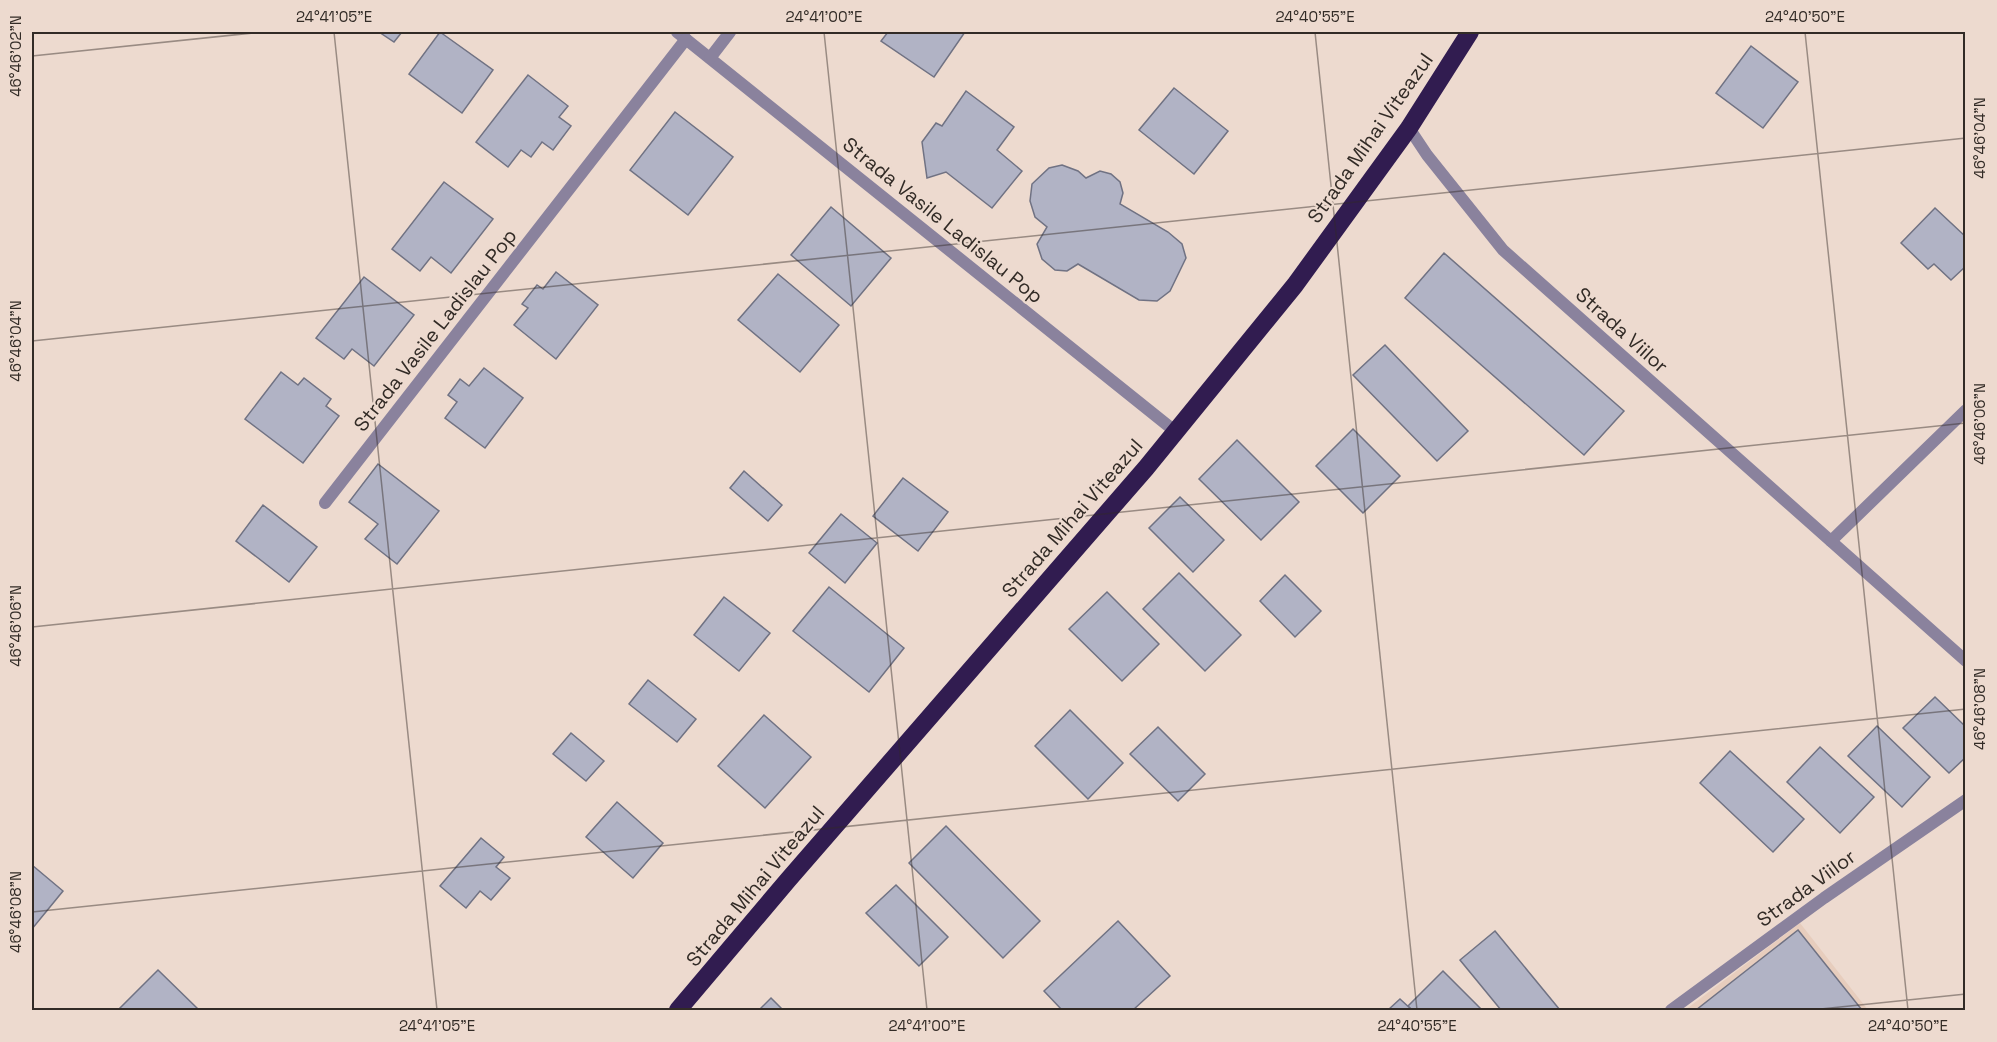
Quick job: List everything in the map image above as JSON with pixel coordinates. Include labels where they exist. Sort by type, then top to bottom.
[{"type":"highway","name":"Strada Mihai Viteazul","points":[[678,1011],[1176,432],[1295,285],[1408,128],[1470,32]]},
{"type":"street","points":[[710,58],[730,32]]},
{"type":"street","name":"Strada Vasile Ladislau Pop","points":[[325,503],[682,35],[1176,432]]},
{"type":"street","name":"Strada Viilor","points":[[1408,128],[1426,155],[1503,250],[1965,661]]},
{"type":"street","points":[[1831,541],[1965,410]]},
{"type":"street","name":"Strada Viilor","points":[[1671,1011],[1824,898],[1965,800]]},
{"type":"shaded area","points":[[1800,923],[1868,1010],[1685,1010]]},
{"type":"building","points":[[379,32],[402,32],[394,42]]},
{"type":"building","points":[[440,32],[493,70],[462,113],[409,74]]},
{"type":"building","points":[[888,32],[965,32],[934,77],[881,41]]},
{"type":"building","points":[[1751,46],[1798,82],[1763,128],[1716,93]]},
{"type":"building","points":[[528,75],[568,106],[559,117],[571,126],[553,150],[542,142],[531,157],[521,150],[508,167],[476,142]]},
{"type":"building","points":[[1174,88],[1228,131],[1194,174],[1139,130]]},
{"type":"building","points":[[966,91],[1014,127],[997,150],[1022,171],[992,208],[946,172],[927,178],[922,142],[936,123],[942,126]]},
{"type":"building","points":[[675,112],[733,157],[688,215],[630,170]]},
{"type":"building","points":[[1062,165],[1078,171],[1086,178],[1100,171],[1111,174],[1120,182],[1123,193],[1120,204],[1168,232],[1182,244],[1186,258],[1170,291],[1157,301],[1139,300],[1078,264],[1067,271],[1055,270],[1042,259],[1037,244],[1047,227],[1035,217],[1030,201],[1032,184],[1049,168]]},
{"type":"building","points":[[444,182],[493,219],[451,273],[431,257],[420,271],[392,249]]},
{"type":"building","points":[[831,207],[891,258],[851,306],[791,255]]},
{"type":"building","points":[[1935,208],[1966,237],[1966,266],[1951,280],[1934,264],[1928,269],[1901,243]]},
{"type":"building","points":[[1444,253],[1624,411],[1584,455],[1405,298]]},
{"type":"building","points":[[556,272],[598,305],[556,359],[514,325],[528,308],[522,304],[537,285],[543,289]]},
{"type":"building","points":[[778,274],[839,325],[800,372],[738,320]]},
{"type":"building","points":[[364,277],[414,315],[374,366],[352,349],[344,359],[316,338]]},
{"type":"building","points":[[1385,345],[1468,431],[1437,461],[1353,375]]},
{"type":"building","points":[[484,368],[523,398],[485,448],[445,418],[457,402],[448,395],[460,379],[469,386]]},
{"type":"building","points":[[281,372],[298,385],[304,378],[331,399],[326,406],[339,416],[303,463],[245,419]]},
{"type":"building","points":[[1353,429],[1400,476],[1363,513],[1316,466]]},
{"type":"building","points":[[1237,440],[1299,502],[1261,540],[1199,479]]},
{"type":"building","points":[[378,464],[439,511],[397,564],[365,539],[378,524],[349,502]]},
{"type":"building","points":[[744,471],[782,505],[768,521],[730,488]]},
{"type":"building","points":[[903,478],[948,512],[918,551],[873,516]]},
{"type":"building","points":[[1180,497],[1224,540],[1193,572],[1149,528]]},
{"type":"building","points":[[263,505],[317,547],[289,582],[236,541]]},
{"type":"building","points":[[841,514],[877,543],[845,583],[809,553]]},
{"type":"building","points":[[1179,573],[1241,635],[1205,671],[1143,609]]},
{"type":"building","points":[[1285,575],[1321,611],[1295,637],[1260,601]]},
{"type":"building","points":[[829,587],[904,648],[869,692],[793,631]]},
{"type":"building","points":[[1107,592],[1159,644],[1122,681],[1069,629]]},
{"type":"building","points":[[724,597],[770,633],[739,671],[694,635]]},
{"type":"building","points":[[648,680],[696,719],[677,742],[629,704]]},
{"type":"building","points":[[1935,697],[1966,727],[1966,757],[1949,773],[1903,728]]},
{"type":"building","points":[[1070,710],[1123,763],[1088,799],[1035,746]]},
{"type":"building","points":[[764,715],[811,757],[765,808],[718,766]]},
{"type":"building","points":[[1877,726],[1930,777],[1902,807],[1848,756]]},
{"type":"building","points":[[1158,727],[1205,774],[1178,801],[1130,754]]},
{"type":"building","points":[[571,733],[604,761],[586,781],[553,754]]},
{"type":"building","points":[[1820,747],[1874,797],[1840,833],[1787,782]]},
{"type":"building","points":[[1730,751],[1804,819],[1773,852],[1700,783]]},
{"type":"building","points":[[617,802],[663,843],[633,878],[586,837]]},
{"type":"building","points":[[946,826],[1040,921],[1003,958],[909,863]]},
{"type":"building","points":[[481,838],[504,857],[496,867],[510,878],[491,900],[480,891],[466,908],[440,886]]},
{"type":"building","points":[[32,865],[63,891],[32,929]]},
{"type":"building","points":[[896,885],[948,937],[919,966],[866,913]]},
{"type":"building","points":[[1118,921],[1170,976],[1133,1010],[1062,1010],[1044,991]]},
{"type":"building","points":[[1798,930],[1862,1010],[1696,1010]]},
{"type":"building","points":[[1495,931],[1560,1010],[1501,1010],[1460,960]]},
{"type":"building","points":[[158,970],[199,1010],[118,1010]]},
{"type":"building","points":[[1443,971],[1482,1010],[1412,1010],[1408,1006]]},
{"type":"building","points":[[771,998],[783,1010],[759,1010]]},
{"type":"building","points":[[1400,999],[1412,1010],[1388,1010]]}]
